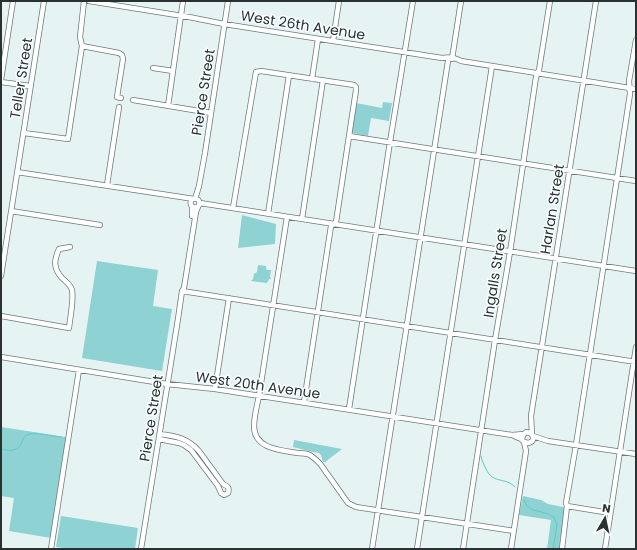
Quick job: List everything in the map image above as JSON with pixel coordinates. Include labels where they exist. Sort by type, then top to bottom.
[{"type":"street","points":[[13,1],[1,81],[30,86]]},
{"type":"street","name":"Teller Street","points":[[1,276],[44,1]]},
{"type":"street","points":[[24,133],[68,139],[82,46],[80,37],[84,1]]},
{"type":"street","name":"West 26th Avenue","points":[[89,1],[442,58],[445,60],[462,61],[636,89]]},
{"type":"street","points":[[168,106],[183,1]]},
{"type":"street","name":"Pierce Street","points":[[182,291],[184,288],[198,202],[199,186],[228,1]]},
{"type":"street","points":[[332,41],[339,1]]},
{"type":"street","points":[[349,409],[413,1]]},
{"type":"street","points":[[372,549],[434,149],[461,1]]},
{"type":"street","name":"Ingalls Street","points":[[463,549],[536,77],[539,70],[550,1]]},
{"type":"street","name":"Harlan Street","points":[[532,435],[531,420],[596,1]]},
{"type":"street","points":[[312,79],[318,39]]},
{"type":"street","points":[[562,549],[567,506],[566,503],[604,266],[630,94],[630,82],[636,40]]},
{"type":"street","points":[[82,46],[119,53],[122,55],[123,59],[119,98]]},
{"type":"street","points":[[417,549],[492,66]]},
{"type":"street","points":[[153,68],[173,71]]},
{"type":"street","points":[[233,208],[254,75],[256,72],[289,75],[354,85],[356,90],[336,222],[331,226],[304,402]]},
{"type":"street","points":[[268,214],[289,75]]},
{"type":"street","points":[[302,219],[323,80]]},
{"type":"street","points":[[133,100],[211,113]]},
{"type":"street","points":[[107,186],[119,108]]},
{"type":"street","points":[[349,136],[636,180]]},
{"type":"street","points":[[18,172],[182,197],[198,202]]},
{"type":"street","points":[[182,197],[195,208],[198,202]]},
{"type":"street","points":[[191,205],[191,200],[268,214],[636,271]]},
{"type":"street","name":"Pierce Street","points":[[141,549],[178,319],[192,212],[191,205]]},
{"type":"street","points":[[11,211],[100,225]]},
{"type":"street","points":[[287,217],[255,418],[254,427],[259,441],[271,448],[308,454],[321,465],[348,503],[356,507],[514,531]]},
{"type":"street","points":[[1,316],[69,328],[73,296],[72,289],[55,268],[56,257],[59,249],[70,247]]},
{"type":"street","points":[[182,291],[635,362]]},
{"type":"street","points":[[214,389],[229,298]]},
{"type":"street","points":[[605,549],[635,362],[636,347]]},
{"type":"street","name":"West 20th Avenue","points":[[1,357],[167,384],[304,402],[512,435],[525,433]]},
{"type":"street","points":[[51,549],[79,370]]},
{"type":"street","name":"Harlan Street","points":[[525,433],[531,420]]},
{"type":"street","points":[[526,451],[522,436],[529,432],[536,438],[548,441],[636,454]]},
{"type":"street","name":"West 20th Avenue","points":[[512,435],[523,441]]},
{"type":"street","points":[[511,549],[526,451],[533,439],[532,435]]},
{"type":"street","points":[[159,436],[181,438],[187,440],[195,446],[223,484],[228,487],[228,492],[225,495],[221,493],[218,486],[189,448],[159,436]]},
{"type":"street","points":[[523,441],[527,443],[548,441]]},
{"type":"street","points":[[567,506],[610,513]]},
{"type":"shaded area","points":[[383,102],[392,103],[389,121],[371,118],[368,136],[352,133],[356,103],[382,108]]},
{"type":"shaded area","points":[[242,215],[276,224],[275,244],[238,248]]},
{"type":"shaded area","points":[[97,261],[158,270],[153,306],[172,309],[162,371],[82,358]]},
{"type":"shaded area","points":[[258,265],[266,266],[267,270],[271,270],[271,279],[269,279],[267,283],[251,281],[254,274],[257,272]]},
{"type":"shaded area","points":[[1,427],[66,437],[51,538],[9,531],[14,498],[1,496]]},
{"type":"shaded area","points":[[294,440],[342,449],[323,462],[319,453],[293,447]]},
{"type":"shaded area","points":[[523,496],[563,507],[565,510],[559,549],[547,549],[551,520],[519,515]]},
{"type":"shaded area","points":[[61,516],[138,528],[135,549],[73,549],[56,547]]},
{"type":"waterway","points":[[1,449],[10,450],[19,448],[24,437],[30,434],[61,437]]},
{"type":"waterway","points":[[481,456],[486,469],[492,477],[507,482],[515,487]]},
{"type":"waterway","points":[[524,500],[530,508],[547,513],[554,517],[557,525],[553,549]]}]
